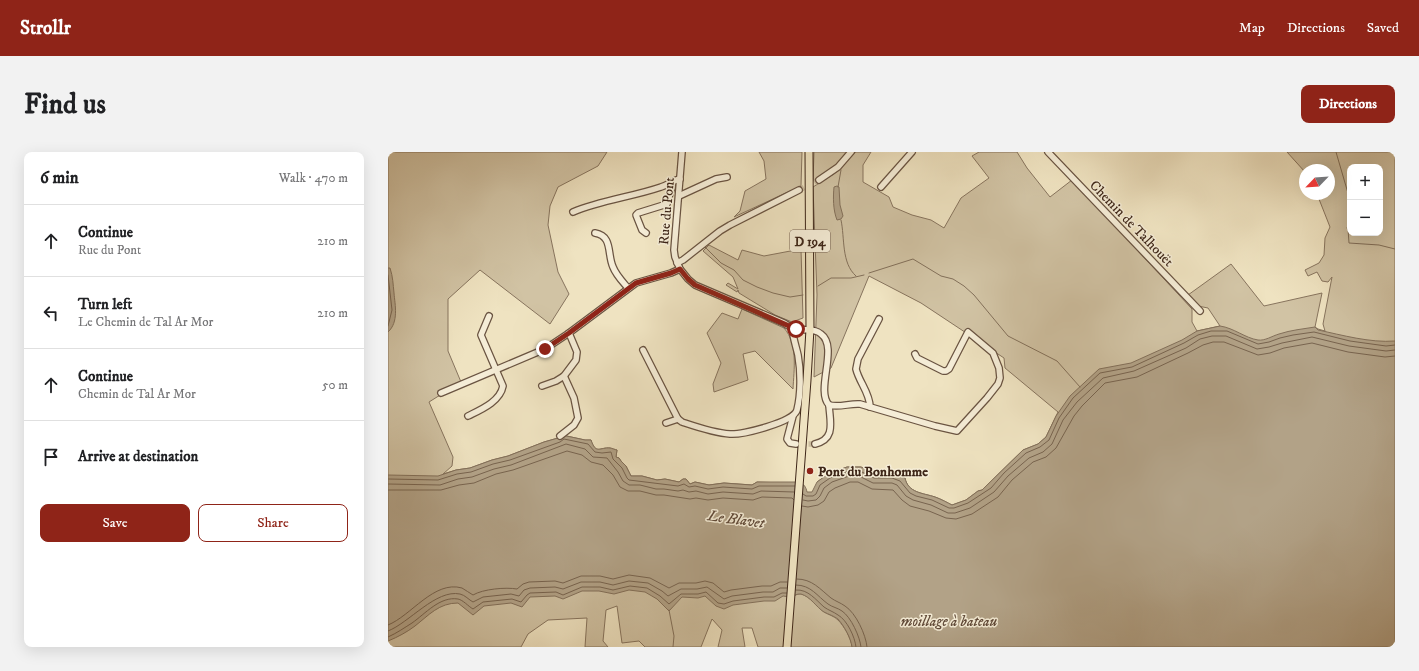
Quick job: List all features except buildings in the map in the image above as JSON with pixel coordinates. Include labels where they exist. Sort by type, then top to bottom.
[{"type":"main road","name":"D 194","points":[[788,647],[799,444],[810,329],[809,152]]},
{"type":"street","name":"Rue du Pont","points":[[678,266],[674,250],[674,238],[682,152]]},
{"type":"street","points":[[819,180],[838,167],[851,152]]},
{"type":"street","points":[[881,187],[912,152]]},
{"type":"street","name":"Chemin de Talhouët","points":[[1048,152],[1200,311]]},
{"type":"street","points":[[679,196],[716,179],[727,177]]},
{"type":"street","points":[[573,212],[586,206],[660,188],[680,179]]},
{"type":"street","points":[[646,233],[642,230],[636,215],[638,213],[667,204],[672,186],[670,183]]},
{"type":"street","points":[[441,393],[545,349],[569,333],[628,288],[636,283],[671,273],[720,231],[799,190]]},
{"type":"street","points":[[595,233],[601,234],[606,238],[612,265],[616,273],[628,288]]},
{"type":"street","points":[[678,266],[688,279],[695,285],[784,323],[792,328],[800,330],[810,329],[823,335],[827,347],[825,392],[826,402],[829,405],[831,424],[829,434],[824,440],[815,444]]},
{"type":"street","points":[[468,416],[490,403],[501,391],[503,386],[481,335],[489,316]]},
{"type":"street","points":[[870,407],[870,402],[856,369],[858,359],[879,319]]},
{"type":"street","points":[[643,350],[678,419],[682,422],[712,431],[730,434],[744,433],[786,420],[793,416],[797,411],[800,379],[792,328]]},
{"type":"street","points":[[829,405],[833,406],[853,403],[958,431],[991,394],[1000,378],[999,368],[993,353],[968,332],[949,369],[946,371],[943,371],[917,358],[915,354]]},
{"type":"street","points":[[542,386],[556,381],[564,376],[576,360],[578,356],[577,352],[569,333]]},
{"type":"street","points":[[560,436],[574,425],[578,418],[574,398],[564,376]]},
{"type":"street","points":[[793,416],[787,439],[790,443],[799,444]]},
{"type":"street","points":[[666,423],[678,419]]},
{"type":"shaded area","points":[[388,152],[607,152],[598,166],[558,187],[550,206],[548,225],[558,272],[569,294],[550,324],[480,270],[448,299],[448,351],[461,382],[429,402],[453,457],[452,466],[443,474],[470,468],[508,456],[558,438],[562,435],[591,440],[597,449],[610,448],[617,450],[616,457],[619,458],[626,466],[631,476],[642,476],[657,480],[665,479],[679,482],[686,479],[690,484],[695,482],[709,485],[724,483],[752,485],[757,482],[783,483],[388,526]]},
{"type":"shaded area","points":[[759,152],[802,152],[801,186],[734,217],[740,211],[745,191],[766,179],[764,161]]},
{"type":"shaded area","points":[[814,152],[848,152],[834,166],[813,181]]},
{"type":"shaded area","points":[[856,152],[871,152],[863,165],[863,182],[889,197],[893,207],[912,215],[931,220],[944,228],[961,198],[989,178],[972,156],[979,152],[1017,152],[1027,168],[1050,197],[1072,180],[1192,309],[1192,322],[1197,331],[1220,326],[1208,308],[1198,306],[1188,295],[1231,264],[1264,306],[1322,293],[1315,327],[1325,331],[1323,324],[1332,277],[1328,282],[1322,281],[1317,272],[1308,276],[1305,270],[1319,263],[1324,255],[1325,238],[1330,227],[1319,200],[1335,200],[1335,164],[1299,164],[1299,165],[1287,152],[1395,152],[1395,647],[817,482],[828,474],[847,467],[861,467],[875,474],[892,473],[905,478],[909,487],[913,490],[952,505],[966,500],[978,491],[982,490],[1023,450],[1038,444],[1046,437],[1058,412],[1005,368],[1004,358],[921,303],[869,276],[831,368],[814,377],[817,295],[813,187],[834,174],[842,167],[848,158]]},
{"type":"shaded area","points":[[709,245],[738,260],[742,250],[764,256],[801,249],[803,318],[792,322],[775,315],[739,293],[738,290],[737,292],[726,285],[728,283],[738,289],[733,277],[703,251]]},
{"type":"shaded area","points":[[742,309],[784,328],[788,334],[794,357],[793,389],[755,351],[743,354],[748,380],[714,392],[713,384],[721,363],[707,333],[722,313],[738,319]]},
{"type":"shaded area","points":[[506,571],[794,596],[802,594],[810,599],[821,610],[838,620],[843,625],[852,647],[758,647],[752,628],[742,628],[745,647],[718,647],[722,630],[712,619],[701,647],[645,647],[639,641],[622,643],[617,606],[606,610],[603,641],[608,647],[585,647],[587,618],[548,620],[528,634],[521,647],[388,647],[388,608]]},
{"type":"water","points":[[834,187],[839,187],[840,205],[843,216],[841,219],[837,220],[833,199]]},
{"type":"water","points":[[388,268],[390,268],[392,277],[396,313],[394,323],[388,332]]},
{"type":"water","points":[[1220,326],[1258,340],[1315,327],[1318,330],[1356,338],[1376,341],[1395,341],[1395,647],[852,647],[847,632],[838,619],[821,610],[805,595],[798,594],[783,596],[775,601],[733,605],[724,609],[716,606],[705,596],[698,598],[682,597],[669,611],[657,599],[645,592],[629,590],[614,594],[599,591],[582,591],[563,599],[555,596],[530,597],[522,607],[511,603],[484,606],[473,615],[458,603],[445,605],[435,610],[409,630],[388,641],[388,475],[438,476],[508,456],[558,438],[562,435],[591,440],[597,449],[610,448],[617,450],[616,457],[619,458],[626,466],[631,476],[642,476],[657,480],[665,479],[679,482],[686,479],[690,484],[695,482],[709,485],[724,483],[752,485],[757,482],[799,482],[804,486],[807,492],[812,492],[817,482],[828,474],[847,467],[861,467],[875,474],[892,473],[905,478],[909,487],[913,490],[952,505],[966,500],[978,491],[982,490],[1023,450],[1038,444],[1046,437],[1056,416],[1070,396],[1099,369],[1131,363],[1182,340],[1197,331]]},
{"type":"waterway","points":[[1336,152],[1347,190]]},
{"type":"waterway","points":[[838,187],[841,170]]},
{"type":"waterway","points":[[841,220],[844,250],[851,271],[856,276]]},
{"type":"waterway","points":[[1348,236],[1349,243],[1379,245],[1395,249]]},
{"type":"waterway","points":[[705,247],[721,263],[734,270],[743,280],[757,287],[790,297],[803,295]]},
{"type":"waterway","points":[[869,273],[913,259],[941,276],[953,279],[974,295],[1008,336],[1057,361],[1080,387]]},
{"type":"waterway","points":[[818,286],[831,278],[851,278],[864,275]]},
{"type":"waterway","points":[[669,610],[674,636],[673,647]]},
{"type":"tunnel","points":[[799,190],[819,180]]},
{"type":"tunnel","points":[[800,444],[815,444]]},
{"type":"place","name":"Pont du Bonhomme","points":[[810,471]]},
{"type":"route","points":[[545,349],[636,283],[680,269],[683,274],[695,285],[796,329]]},
{"type":"water label","name":"Le Blavet","points":[[736,519]]},
{"type":"water label","name":"moillage à bateau","points":[[949,621]]}]
